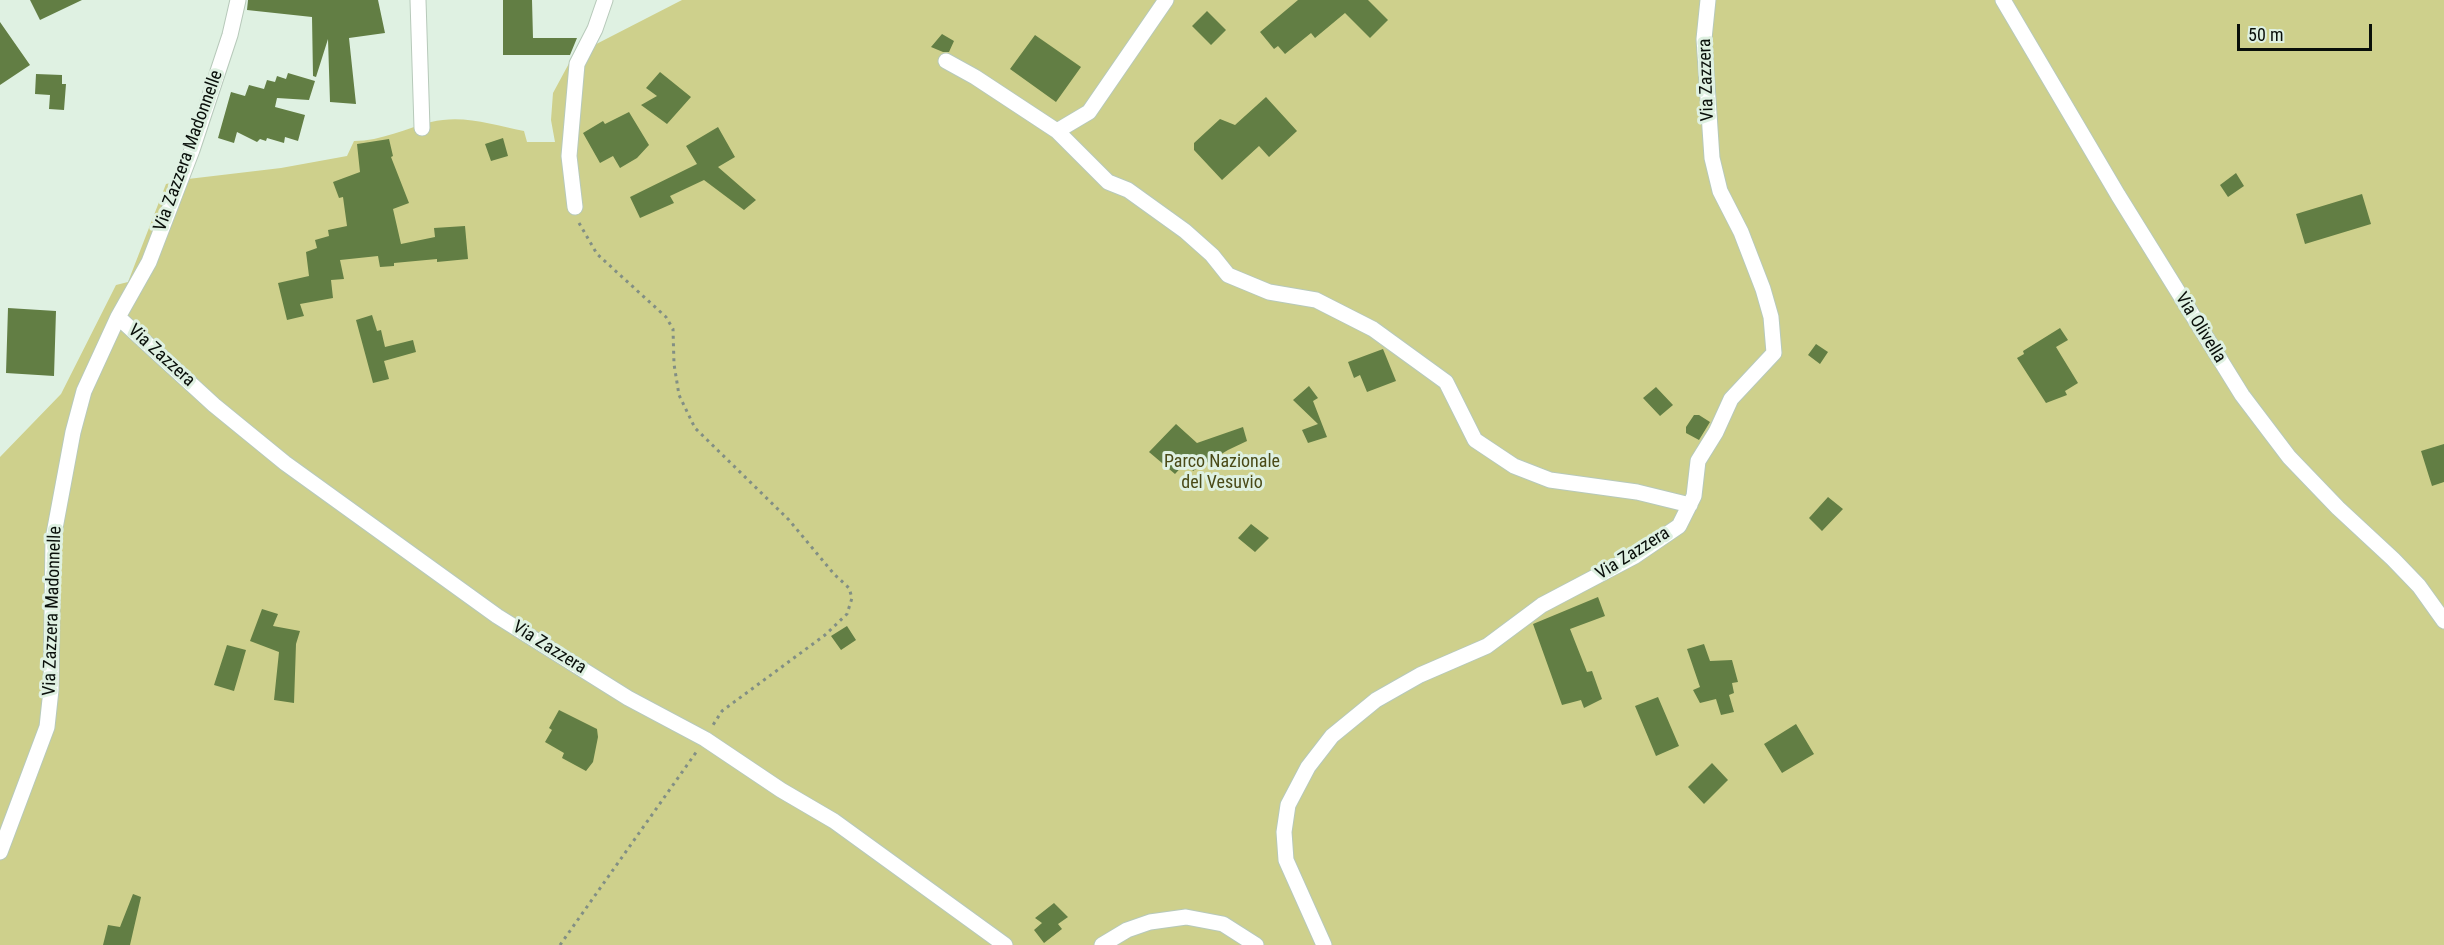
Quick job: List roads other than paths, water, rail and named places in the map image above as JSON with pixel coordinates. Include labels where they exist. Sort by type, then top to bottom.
[{"type":"street","name":"Via Zazzera Madonnelle","points":[[0,852],[47,727],[51,690],[52,549],[61,490],[84,391],[118,316],[149,262],[188,161],[230,35],[238,0]]},
{"type":"street","points":[[418,0],[422,128]]},
{"type":"street","points":[[575,207],[569,156],[577,64],[595,29],[605,0]]},
{"type":"street","points":[[1057,131],[1089,112],[1167,0]]},
{"type":"street","name":"Via Zazzera","points":[[1324,945],[1286,860],[1284,832],[1288,805],[1308,767],[1332,736],[1376,700],[1420,675],[1487,646],[1542,605],[1635,556],[1679,526],[1694,496],[1698,460],[1716,432],[1731,399],[1774,353],[1771,316],[1763,289],[1741,232],[1720,191],[1712,158],[1704,39],[1708,0]]},
{"type":"street","name":"Via Olivella","points":[[2003,0],[2118,195],[2242,394],[2289,457],[2419,586],[2444,621]]},
{"type":"street","points":[[946,61],[975,77],[1057,131],[1108,182],[1128,190],[1176,225],[1212,255],[1228,275],[1269,292],[1316,300],[1373,329],[1446,382],[1475,440],[1514,466],[1550,480],[1637,492],[1690,505]]},
{"type":"street","name":"Via Zazzera","points":[[118,316],[214,405],[324,492],[497,616],[628,698],[705,739],[781,790],[834,821],[1005,945]]},
{"type":"street","points":[[1102,945],[1127,930],[1150,922],[1186,917],[1223,924],[1256,945]]},
{"type":"park label","name":"Parco Nazionale del Vesuvio","points":[[1222,472]]}]
